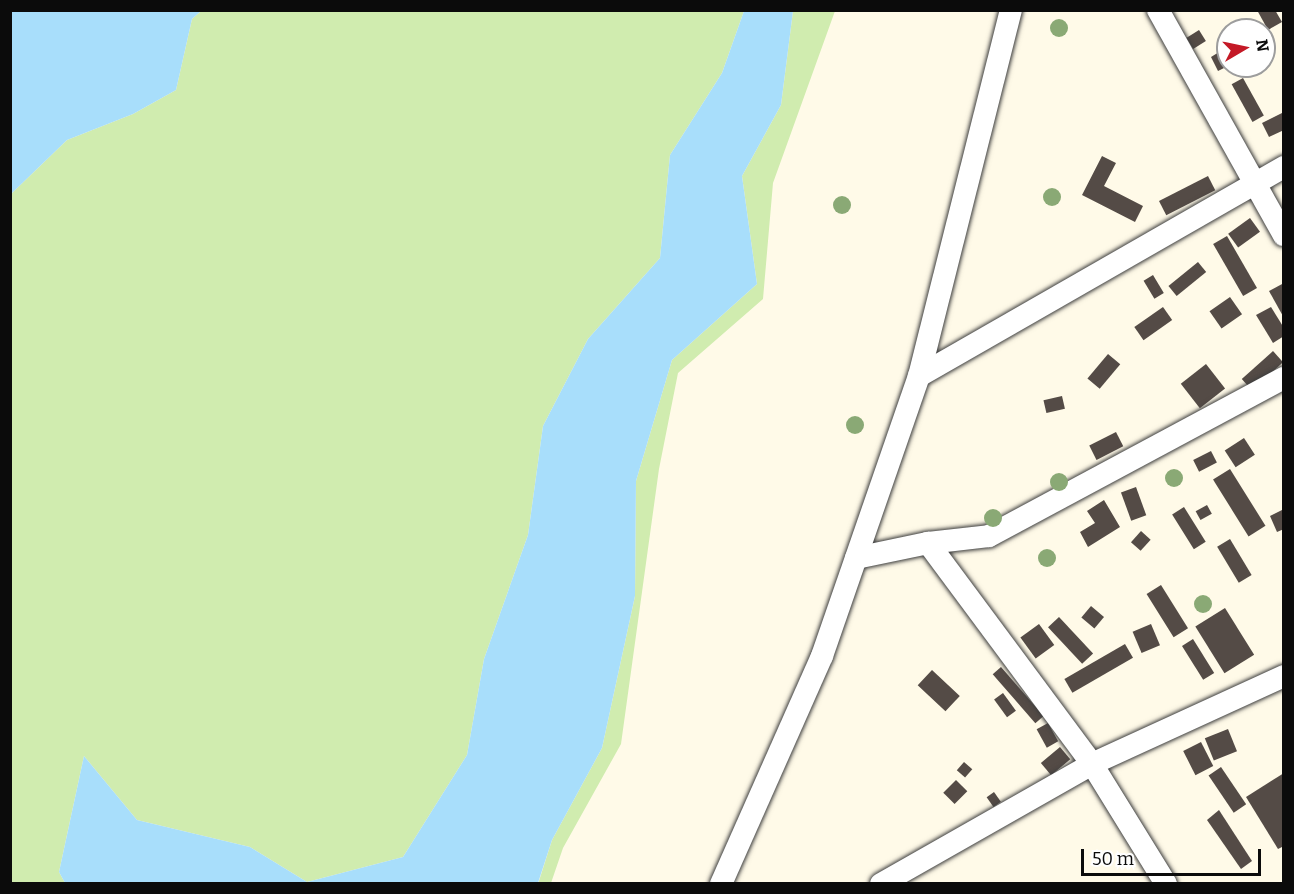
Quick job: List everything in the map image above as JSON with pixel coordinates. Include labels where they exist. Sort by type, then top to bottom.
[{"type":"street","points":[[721,884],[822,656],[919,376],[1011,10]]},
{"type":"street","points":[[1158,10],[1253,184],[1284,235]]},
{"type":"street","points":[[919,376],[1284,167]]},
{"type":"street","points":[[856,558],[928,543],[989,536],[1284,378]]},
{"type":"street","points":[[928,543],[1092,764],[1166,884]]},
{"type":"street","points":[[881,884],[1092,764],[1284,676]]},
{"type":"green space","points":[[201,11],[744,11],[722,73],[670,155],[660,258],[588,339],[543,426],[528,535],[484,659],[467,755],[403,857],[307,882],[250,847],[137,820],[84,756],[59,872],[65,883],[11,884],[11,194],[67,140],[133,114],[176,90],[192,19]]},
{"type":"green space","points":[[793,11],[835,11],[773,183],[763,299],[678,373],[659,469],[621,744],[563,848],[551,883],[538,884],[552,840],[602,748],[635,596],[636,481],[672,360],[757,284],[742,176],[781,105]]},
{"type":"water","points":[[11,10],[201,11],[192,19],[176,90],[133,114],[67,140],[11,194]]},
{"type":"water","points":[[744,11],[793,11],[781,105],[742,176],[757,284],[672,360],[636,481],[635,596],[602,748],[552,840],[538,883],[65,883],[59,872],[84,756],[137,820],[250,847],[307,882],[403,857],[467,755],[484,659],[528,535],[543,426],[588,339],[660,258],[670,155],[722,73]]},
{"type":"building","points":[[1257,10],[1275,10],[1282,22],[1276,25],[1276,18],[1261,18]]},
{"type":"building","points":[[1199,30],[1206,41],[1193,49],[1186,38]]},
{"type":"building","points":[[1216,54],[1216,67],[1211,57]]},
{"type":"building","points":[[1243,78],[1264,116],[1252,122],[1232,84]]},
{"type":"building","points":[[1284,112],[1284,130],[1269,137],[1262,123]]},
{"type":"building","points":[[1102,156],[1116,163],[1104,186],[1143,206],[1135,222],[1082,195]]},
{"type":"building","points":[[1208,176],[1215,190],[1166,215],[1159,201]]},
{"type":"building","points":[[1250,218],[1260,232],[1238,248],[1228,234]]},
{"type":"building","points":[[1227,236],[1257,288],[1243,296],[1213,244]]},
{"type":"building","points":[[1198,262],[1206,272],[1177,296],[1168,286]]},
{"type":"building","points":[[1153,275],[1164,293],[1154,299],[1144,281]]},
{"type":"building","points":[[1284,283],[1284,318],[1269,291]]},
{"type":"building","points":[[1230,297],[1242,314],[1222,329],[1210,311]]},
{"type":"building","points":[[1163,307],[1172,320],[1144,340],[1134,327]]},
{"type":"building","points":[[1271,307],[1284,328],[1284,336],[1273,343],[1256,315]]},
{"type":"building","points":[[1273,351],[1283,362],[1252,390],[1242,379]]},
{"type":"building","points":[[1108,354],[1120,364],[1100,389],[1087,379]]},
{"type":"building","points":[[1206,364],[1225,388],[1200,408],[1181,384]]},
{"type":"building","points":[[1062,396],[1065,409],[1046,413],[1043,400]]},
{"type":"building","points":[[1116,432],[1123,446],[1097,460],[1089,446]]},
{"type":"building","points":[[1244,438],[1255,455],[1236,467],[1225,451]]},
{"type":"building","points":[[1211,451],[1217,463],[1199,472],[1193,460]]},
{"type":"building","points":[[1230,469],[1266,526],[1249,536],[1213,480]]},
{"type":"building","points":[[1136,487],[1146,515],[1131,521],[1121,492]]},
{"type":"building","points":[[1104,500],[1120,527],[1088,547],[1080,532],[1095,523],[1087,511]]},
{"type":"building","points":[[1207,505],[1212,514],[1200,520],[1196,511]]},
{"type":"building","points":[[1184,507],[1206,542],[1194,549],[1172,514]]},
{"type":"building","points":[[1284,509],[1284,529],[1277,532],[1270,516]]},
{"type":"building","points":[[1141,531],[1151,540],[1141,551],[1131,542]]},
{"type":"building","points":[[1230,539],[1252,575],[1239,583],[1217,547]]},
{"type":"building","points":[[1161,585],[1188,628],[1174,637],[1147,594]]},
{"type":"building","points":[[1091,606],[1104,617],[1094,628],[1081,617]]},
{"type":"building","points":[[1225,608],[1254,655],[1224,673],[1195,627]]},
{"type":"building","points":[[1059,617],[1093,654],[1082,664],[1048,627]]},
{"type":"building","points":[[1039,624],[1054,645],[1036,659],[1020,638]]},
{"type":"building","points":[[1151,624],[1160,645],[1142,653],[1133,632]]},
{"type":"building","points":[[1193,639],[1214,673],[1203,680],[1182,646]]},
{"type":"building","points":[[1125,644],[1133,658],[1072,693],[1064,679]]},
{"type":"building","points":[[1001,667],[1044,716],[1035,723],[993,674]]},
{"type":"building","points":[[932,670],[960,696],[945,711],[918,685]]},
{"type":"building","points":[[1003,693],[1016,711],[1007,717],[994,699]]},
{"type":"building","points":[[1048,723],[1058,741],[1047,748],[1037,729]]},
{"type":"building","points":[[1228,729],[1237,751],[1214,761],[1205,738]]},
{"type":"building","points":[[1201,742],[1213,766],[1195,775],[1183,751]]},
{"type":"building","points":[[1060,747],[1070,759],[1051,775],[1041,763]]},
{"type":"building","points":[[964,762],[972,769],[965,778],[957,770]]},
{"type":"building","points":[[1221,767],[1246,804],[1234,813],[1209,775]]},
{"type":"building","points":[[1284,773],[1284,846],[1278,849],[1246,797]]},
{"type":"building","points":[[956,780],[967,791],[955,804],[943,793]]},
{"type":"building","points":[[994,792],[1001,802],[994,807],[987,797]]},
{"type":"building","points":[[1219,810],[1252,861],[1241,869],[1207,820]]}]
